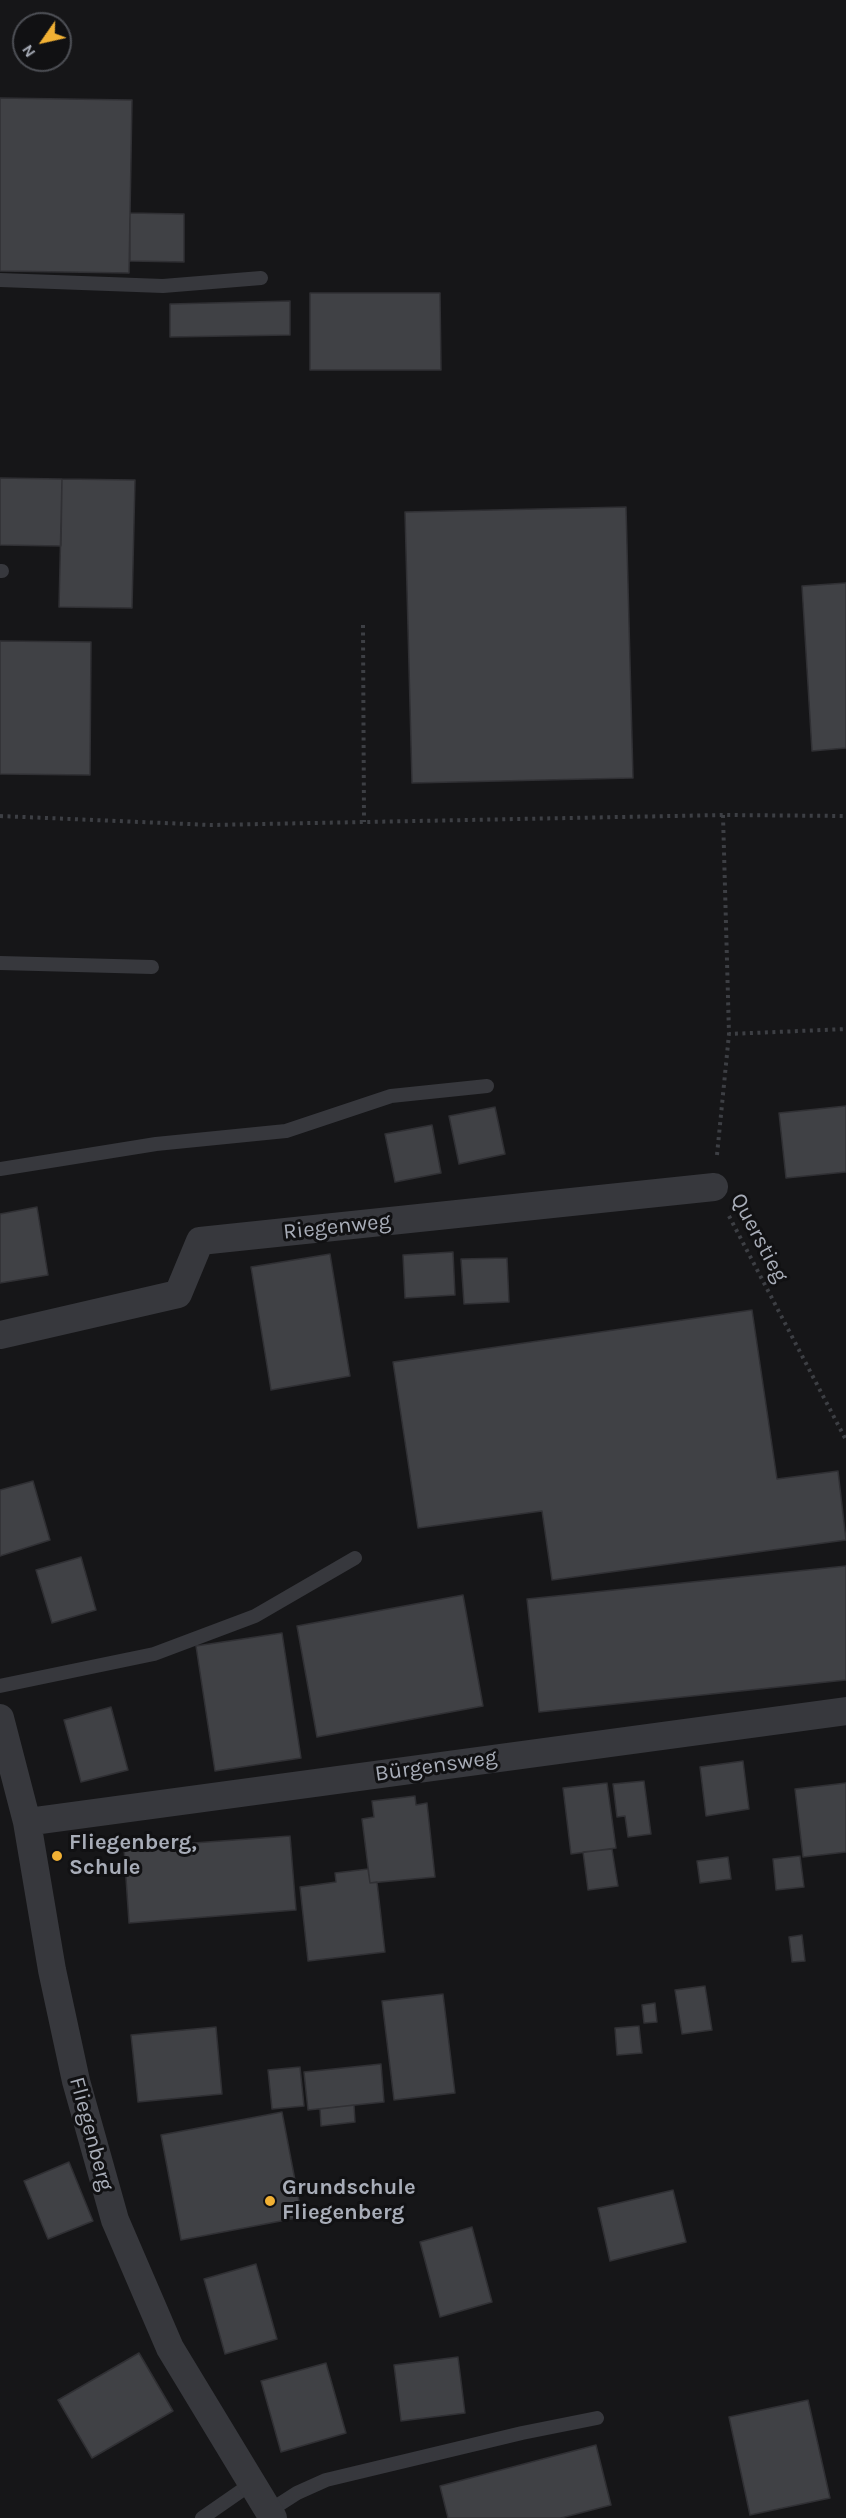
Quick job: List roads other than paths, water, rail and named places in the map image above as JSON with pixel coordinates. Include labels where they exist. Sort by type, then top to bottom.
[{"type":"street","name":"Riegenweg","points":[[0,1335],[178,1294],[200,1241],[714,1187]]},
{"type":"street","name":"Bürgensweg","points":[[27,1822],[846,1711]]},
{"type":"street","name":"Fliegenberg","points":[[0,1718],[27,1822],[52,1970],[76,2081],[115,2220],[170,2348],[271,2515]]},
{"type":"lane","points":[[0,280],[163,286],[261,278]]},
{"type":"lane","points":[[0,963],[152,967]]},
{"type":"lane","points":[[0,1169],[156,1144],[286,1131],[391,1096],[487,1086]]},
{"type":"lane","points":[[0,1686],[154,1654],[255,1616],[355,1558]]},
{"type":"lane","points":[[271,2515],[297,2493],[326,2480],[522,2433],[597,2418]]},
{"type":"lane","points":[[202,2518],[251,2484]]},
{"type":"place","name":"Fliegenberg, Schule","points":[[57,1856]]},
{"type":"place","name":"Grundschule Fliegenberg","points":[[270,2201]]}]
